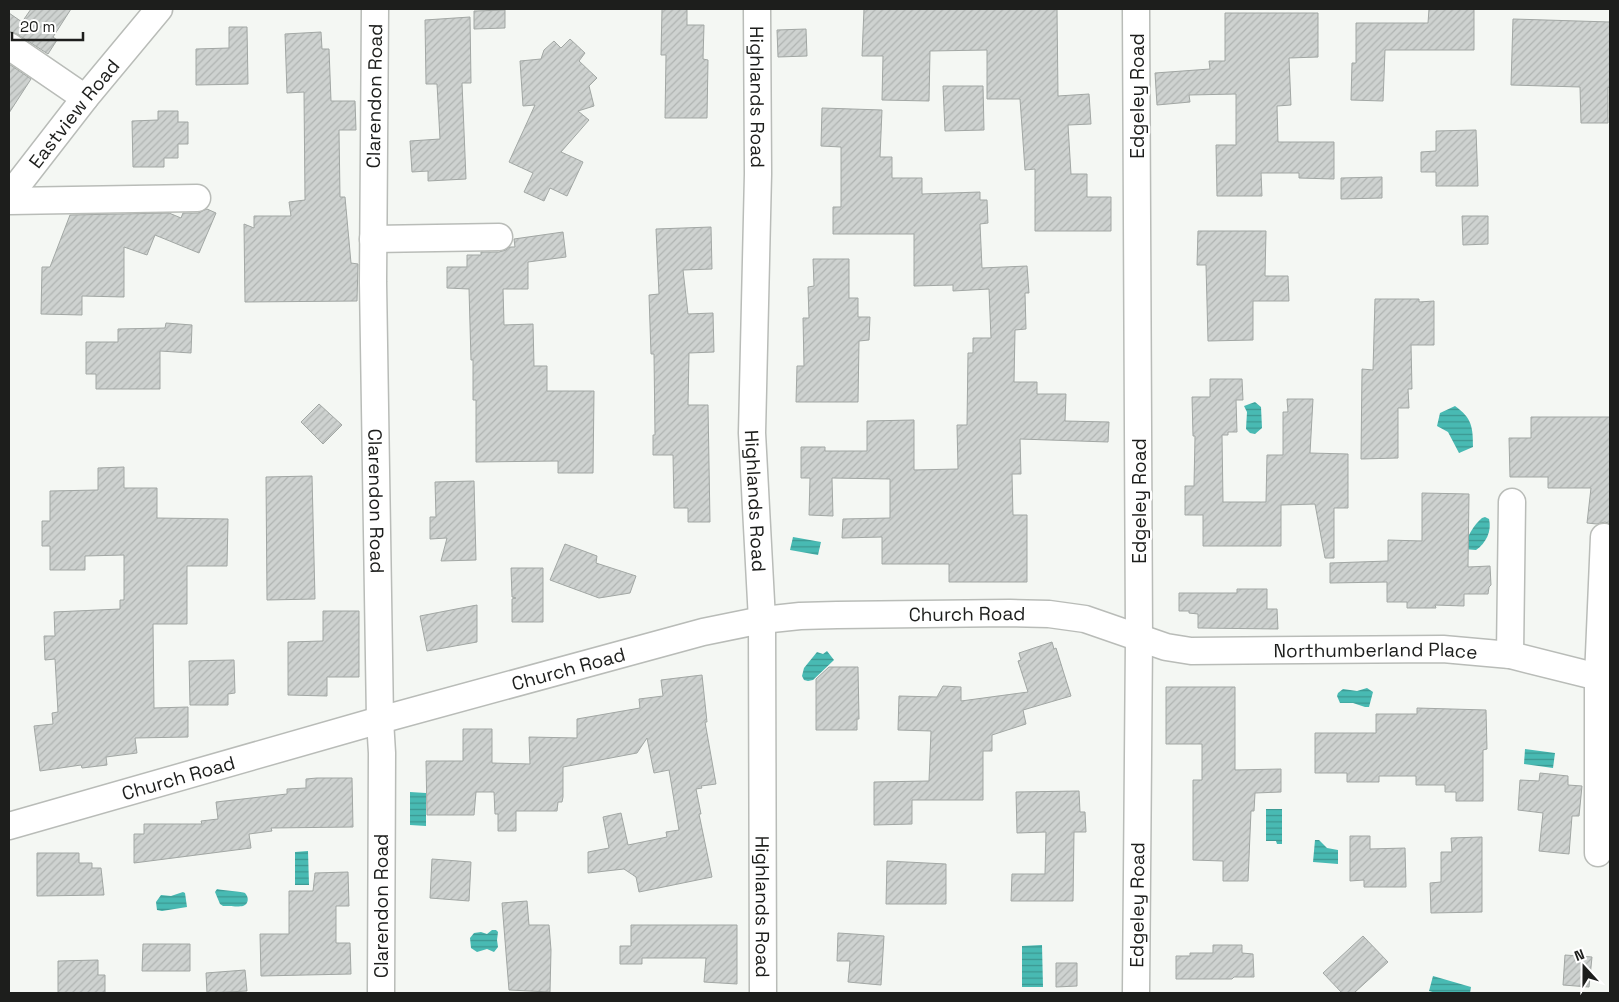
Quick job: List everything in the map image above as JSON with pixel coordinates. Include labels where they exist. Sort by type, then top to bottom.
[{"type":"street","name":"Eastview Road","points":[[9,196],[85,98],[159,9]]},
{"type":"street","name":"Clarendon Road","points":[[375,9],[373,239],[375,458],[382,753],[381,993]]},
{"type":"street","name":"Highlands Road","points":[[757,9],[758,174],[752,433],[762,620],[763,993]]},
{"type":"street","name":"Edgeley Road","points":[[1136,9],[1140,639],[1136,993]]},
{"type":"street","points":[[9,46],[85,98]]},
{"type":"street","points":[[9,200],[197,198]]},
{"type":"street","points":[[373,239],[499,237]]},
{"type":"street","points":[[1510,656],[1512,502]]},
{"type":"street","points":[[1598,853],[1604,679],[1604,537]]},
{"type":"street","name":"Church Road","points":[[9,826],[380,720],[703,632],[762,620],[837,615],[1049,614],[1085,619],[1140,639]]},
{"type":"street","name":"Northumberland Place","points":[[1140,639],[1166,647],[1210,652],[1443,649],[1510,656],[1604,679]]},
{"type":"water","points":[[1255,402],[1261,407],[1262,428],[1255,434],[1250,433],[1246,429],[1247,412],[1244,406]]},
{"type":"water","points":[[1455,406],[1468,419],[1473,434],[1473,447],[1459,453],[1448,432],[1437,426],[1440,413]]},
{"type":"water","points":[[1485,517],[1489,519],[1490,523],[1489,532],[1483,544],[1476,550],[1463,549],[1473,528]]},
{"type":"water","points":[[793,537],[821,542],[818,555],[790,550]]},
{"type":"water","points":[[827,651],[834,660],[813,680],[804,680],[802,676],[804,668],[817,652],[823,654]]},
{"type":"water","points":[[1367,688],[1373,692],[1369,707],[1353,703],[1340,703],[1337,696],[1343,689],[1357,691]]},
{"type":"water","points":[[1525,749],[1555,753],[1553,768],[1524,764]]},
{"type":"water","points":[[410,792],[426,793],[426,826],[410,825]]},
{"type":"water","points":[[1266,809],[1282,809],[1282,844],[1277,844],[1276,841],[1266,841]]},
{"type":"water","points":[[1315,840],[1319,840],[1327,848],[1338,850],[1338,864],[1313,862]]},
{"type":"water","points":[[308,851],[309,885],[295,885],[295,852]]},
{"type":"water","points":[[217,889],[245,893],[248,900],[243,906],[223,906],[220,904],[215,892]]},
{"type":"water","points":[[185,893],[187,907],[157,910],[156,902],[161,895],[171,896]]},
{"type":"water","points":[[492,930],[498,932],[498,947],[494,952],[487,949],[477,952],[471,948],[470,938],[474,933],[481,932],[487,934]]},
{"type":"water","points":[[1042,945],[1043,987],[1022,987],[1022,946]]},
{"type":"water","points":[[1433,976],[1471,987],[1470,993],[1436,993],[1429,991]]},
{"type":"building","points":[[31,9],[71,9],[53,37],[57,40],[48,54],[9,31],[9,13],[22,22]]},
{"type":"building","points":[[662,9],[687,9],[687,25],[704,25],[703,59],[708,60],[707,118],[665,118],[666,55],[661,55]]},
{"type":"building","points":[[864,9],[1057,9],[1058,96],[1089,94],[1091,124],[1068,125],[1071,174],[1087,174],[1087,197],[1111,197],[1111,231],[1035,231],[1035,169],[1025,170],[1020,99],[987,99],[987,50],[930,51],[929,101],[882,100],[883,56],[862,56]]},
{"type":"building","points":[[1429,9],[1474,9],[1474,50],[1385,50],[1383,101],[1351,100],[1352,63],[1356,63],[1356,23],[1428,23]]},
{"type":"building","points":[[505,10],[505,28],[474,29],[474,11]]},
{"type":"building","points":[[1225,13],[1318,13],[1318,57],[1289,58],[1291,105],[1277,106],[1278,142],[1334,142],[1334,179],[1299,178],[1299,173],[1261,173],[1262,196],[1217,196],[1216,145],[1236,145],[1236,94],[1189,95],[1190,102],[1157,105],[1155,73],[1210,69],[1209,61],[1225,61]]},
{"type":"building","points":[[470,17],[471,83],[462,83],[466,179],[428,181],[428,171],[412,172],[410,141],[440,139],[437,84],[426,84],[425,20]]},
{"type":"building","points":[[1513,19],[1610,22],[1608,123],[1581,123],[1580,87],[1511,85]]},
{"type":"building","points":[[229,27],[247,27],[248,84],[196,85],[196,49],[229,48]]},
{"type":"building","points":[[806,29],[807,56],[778,57],[777,30]]},
{"type":"building","points":[[321,32],[322,49],[329,49],[331,101],[355,101],[356,130],[339,130],[340,197],[345,197],[351,263],[358,264],[357,301],[245,302],[244,224],[254,228],[254,216],[291,216],[289,202],[305,200],[304,92],[287,93],[285,34]]},
{"type":"building","points":[[570,39],[585,53],[579,61],[597,78],[589,86],[594,106],[578,111],[589,120],[561,152],[583,162],[567,196],[550,188],[544,201],[524,192],[533,173],[509,162],[535,105],[523,106],[520,61],[541,59],[544,50],[554,41],[561,48]]},
{"type":"building","points":[[9,64],[31,79],[9,113]]},
{"type":"building","points":[[943,86],[983,86],[984,130],[945,131]]},
{"type":"building","points":[[822,108],[882,110],[880,157],[892,157],[892,178],[922,178],[922,194],[980,192],[980,200],[987,200],[988,223],[980,224],[982,268],[1027,266],[1029,293],[1025,293],[1026,329],[1015,330],[1014,382],[1037,382],[1037,394],[1066,394],[1065,421],[1109,422],[1108,442],[1020,439],[1021,474],[1012,474],[1013,515],[1027,515],[1027,582],[949,582],[949,564],[882,564],[882,537],[842,538],[843,519],[890,518],[890,479],[832,478],[833,516],[809,515],[810,478],[801,478],[801,447],[825,447],[825,451],[867,451],[867,421],[914,420],[914,470],[958,469],[957,425],[967,425],[968,353],[973,353],[973,338],[991,338],[989,289],[953,291],[953,285],[914,286],[914,234],[833,234],[833,207],[841,207],[841,147],[821,146]]},
{"type":"building","points":[[158,111],[178,111],[178,122],[188,122],[188,144],[178,144],[178,158],[164,158],[164,167],[133,167],[132,121],[158,120]]},
{"type":"building","points":[[1476,130],[1478,186],[1436,186],[1436,172],[1421,172],[1421,152],[1436,151],[1436,131]]},
{"type":"building","points":[[1382,177],[1382,198],[1341,199],[1341,178]]},
{"type":"building","points":[[207,209],[216,213],[199,253],[155,235],[147,255],[124,247],[124,297],[82,296],[82,315],[41,314],[42,267],[50,267],[70,215],[169,213],[181,218],[183,213],[198,213]]},
{"type":"building","points":[[1462,216],[1488,216],[1488,244],[1463,245]]},
{"type":"building","points":[[711,227],[712,269],[683,270],[688,314],[713,313],[714,352],[689,353],[688,405],[708,405],[710,522],[688,522],[688,508],[674,508],[673,455],[653,455],[653,435],[655,435],[654,354],[651,354],[649,295],[659,294],[656,229]]},
{"type":"building","points":[[1198,231],[1266,231],[1265,276],[1288,276],[1289,301],[1253,301],[1253,340],[1208,341],[1206,265],[1197,265]]},
{"type":"building","points":[[563,232],[566,257],[528,262],[528,289],[503,289],[504,325],[533,324],[534,366],[547,366],[547,391],[594,391],[593,473],[558,473],[558,461],[476,462],[476,400],[473,400],[469,289],[447,288],[447,267],[467,267],[467,255],[481,255],[481,252],[499,252],[509,247],[515,247],[514,239]]},
{"type":"building","points":[[813,259],[849,259],[849,298],[858,298],[858,317],[870,317],[869,340],[859,341],[858,402],[796,402],[797,366],[804,366],[803,318],[809,318],[808,287],[814,286]]},
{"type":"building","points":[[1375,299],[1419,299],[1419,302],[1434,301],[1434,345],[1411,345],[1412,389],[1408,389],[1409,408],[1398,408],[1398,458],[1361,459],[1362,369],[1373,370]]},
{"type":"building","points":[[166,323],[192,325],[191,353],[160,351],[160,389],[96,389],[96,374],[86,374],[86,342],[118,342],[118,329],[165,328]]},
{"type":"building","points":[[1210,379],[1242,379],[1243,400],[1236,400],[1237,432],[1228,432],[1228,435],[1222,435],[1223,502],[1266,502],[1267,455],[1283,455],[1283,412],[1288,412],[1287,399],[1313,399],[1310,453],[1348,454],[1348,508],[1334,508],[1334,558],[1325,558],[1315,504],[1281,505],[1281,546],[1203,546],[1203,515],[1185,515],[1185,486],[1194,486],[1195,436],[1193,436],[1192,397],[1210,397]]},
{"type":"building","points":[[319,404],[342,425],[323,444],[301,422]]},
{"type":"building","points":[[1531,417],[1610,417],[1610,524],[1605,522],[1597,524],[1587,523],[1591,488],[1548,488],[1548,477],[1510,477],[1509,438],[1531,438]]},
{"type":"building","points":[[124,467],[124,488],[157,488],[157,518],[228,519],[227,566],[187,566],[187,624],[153,624],[154,708],[188,707],[188,737],[135,738],[137,753],[106,757],[107,765],[82,768],[81,765],[40,771],[34,726],[53,724],[52,713],[58,712],[55,659],[45,660],[44,636],[55,636],[54,612],[120,609],[120,600],[124,600],[124,555],[85,556],[85,570],[50,570],[50,546],[42,546],[42,521],[50,521],[50,491],[98,490],[98,468]]},
{"type":"building","points":[[312,476],[315,599],[267,600],[266,477]]},
{"type":"building","points":[[474,481],[476,560],[441,561],[447,538],[430,539],[430,517],[436,517],[435,482]]},
{"type":"building","points":[[1422,493],[1469,494],[1468,567],[1490,566],[1491,585],[1488,594],[1464,594],[1464,606],[1435,605],[1436,608],[1407,608],[1407,602],[1387,602],[1387,582],[1330,583],[1330,563],[1388,561],[1388,540],[1422,541]]},
{"type":"building","points":[[565,544],[597,556],[596,563],[636,576],[630,593],[599,598],[550,580]]},
{"type":"building","points":[[511,568],[543,568],[543,622],[512,622],[512,599],[516,598],[512,597]]},
{"type":"building","points":[[1237,589],[1267,589],[1267,609],[1277,609],[1278,629],[1198,628],[1198,614],[1189,613],[1189,611],[1179,611],[1179,593],[1237,593]]},
{"type":"building","points":[[477,605],[477,642],[427,651],[420,616]]},
{"type":"building","points":[[323,611],[359,611],[359,677],[327,677],[327,696],[288,695],[288,642],[323,641]]},
{"type":"building","points":[[1052,642],[1054,649],[1056,648],[1071,696],[1023,710],[1026,724],[992,735],[992,751],[983,751],[983,800],[912,800],[912,824],[874,825],[874,782],[929,781],[931,731],[898,730],[899,696],[937,697],[943,686],[961,687],[961,701],[1028,692],[1018,661],[1021,660],[1019,653]]},
{"type":"building","points":[[234,660],[235,693],[228,694],[228,705],[190,705],[189,661]]},
{"type":"building","points":[[829,667],[858,667],[859,719],[857,719],[857,730],[816,730],[816,679]]},
{"type":"building","points":[[702,675],[707,722],[705,722],[716,784],[701,786],[702,788],[696,789],[701,814],[699,814],[712,877],[639,892],[636,877],[624,869],[588,873],[588,852],[609,848],[603,817],[621,813],[628,845],[667,837],[666,832],[679,830],[669,770],[654,773],[647,738],[637,753],[563,767],[563,797],[562,802],[558,802],[557,811],[516,811],[516,831],[498,831],[498,814],[495,814],[494,792],[476,792],[474,815],[427,815],[426,761],[463,761],[463,729],[492,729],[492,763],[530,764],[529,737],[577,738],[577,719],[640,708],[639,699],[663,696],[661,680]]},
{"type":"building","points":[[1166,687],[1235,687],[1235,770],[1281,769],[1281,792],[1255,793],[1254,811],[1251,811],[1248,881],[1223,881],[1223,861],[1193,860],[1193,780],[1202,780],[1202,744],[1166,744]]},
{"type":"building","points":[[1417,708],[1486,710],[1487,749],[1483,750],[1483,801],[1456,801],[1456,792],[1445,792],[1445,785],[1416,785],[1416,776],[1379,776],[1379,782],[1347,782],[1347,773],[1315,773],[1315,733],[1376,733],[1376,714],[1417,714]]},
{"type":"building","points":[[1540,773],[1568,776],[1568,785],[1582,786],[1579,816],[1572,816],[1569,854],[1539,851],[1543,813],[1518,810],[1520,780],[1539,781]]},
{"type":"building","points":[[352,778],[353,827],[271,828],[272,831],[249,834],[251,848],[134,863],[134,834],[144,834],[144,824],[202,824],[201,821],[218,819],[216,802],[287,794],[287,789],[306,788],[306,779]]},
{"type":"building","points":[[1079,791],[1080,812],[1085,812],[1086,832],[1074,832],[1073,901],[1011,901],[1012,874],[1045,874],[1046,832],[1017,833],[1016,792]]},
{"type":"building","points":[[1350,836],[1370,836],[1370,849],[1405,848],[1406,887],[1364,887],[1364,880],[1350,881]]},
{"type":"building","points":[[1482,837],[1482,912],[1431,913],[1430,883],[1441,882],[1441,852],[1452,852],[1451,838]]},
{"type":"building","points":[[37,853],[79,853],[79,863],[92,863],[92,868],[101,868],[104,895],[37,896]]},
{"type":"building","points":[[432,859],[471,862],[469,901],[430,898]]},
{"type":"building","points":[[887,861],[946,864],[946,904],[886,904]]},
{"type":"building","points":[[348,872],[349,906],[336,906],[336,943],[350,943],[351,974],[261,976],[260,934],[289,934],[289,891],[313,891],[315,873]]},
{"type":"building","points":[[527,901],[529,925],[549,925],[551,950],[550,992],[509,990],[502,903]]},
{"type":"building","points":[[631,925],[737,925],[737,984],[704,982],[706,958],[642,958],[642,964],[620,964],[620,946],[631,946]]},
{"type":"building","points":[[838,933],[884,936],[881,985],[848,982],[850,961],[837,961]]},
{"type":"building","points":[[1363,936],[1388,962],[1354,993],[1342,993],[1323,973]]},
{"type":"building","points":[[143,944],[190,944],[190,971],[142,971]]},
{"type":"building","points":[[1213,945],[1242,945],[1242,953],[1253,954],[1254,977],[1176,979],[1176,956],[1190,956],[1190,953],[1213,953]]},
{"type":"building","points":[[1565,955],[1592,957],[1589,987],[1563,985]]},
{"type":"building","points":[[98,960],[98,975],[105,975],[105,993],[58,993],[58,961]]},
{"type":"building","points":[[1056,963],[1077,963],[1077,986],[1056,987]]},
{"type":"building","points":[[245,970],[247,991],[207,993],[206,973]]}]
